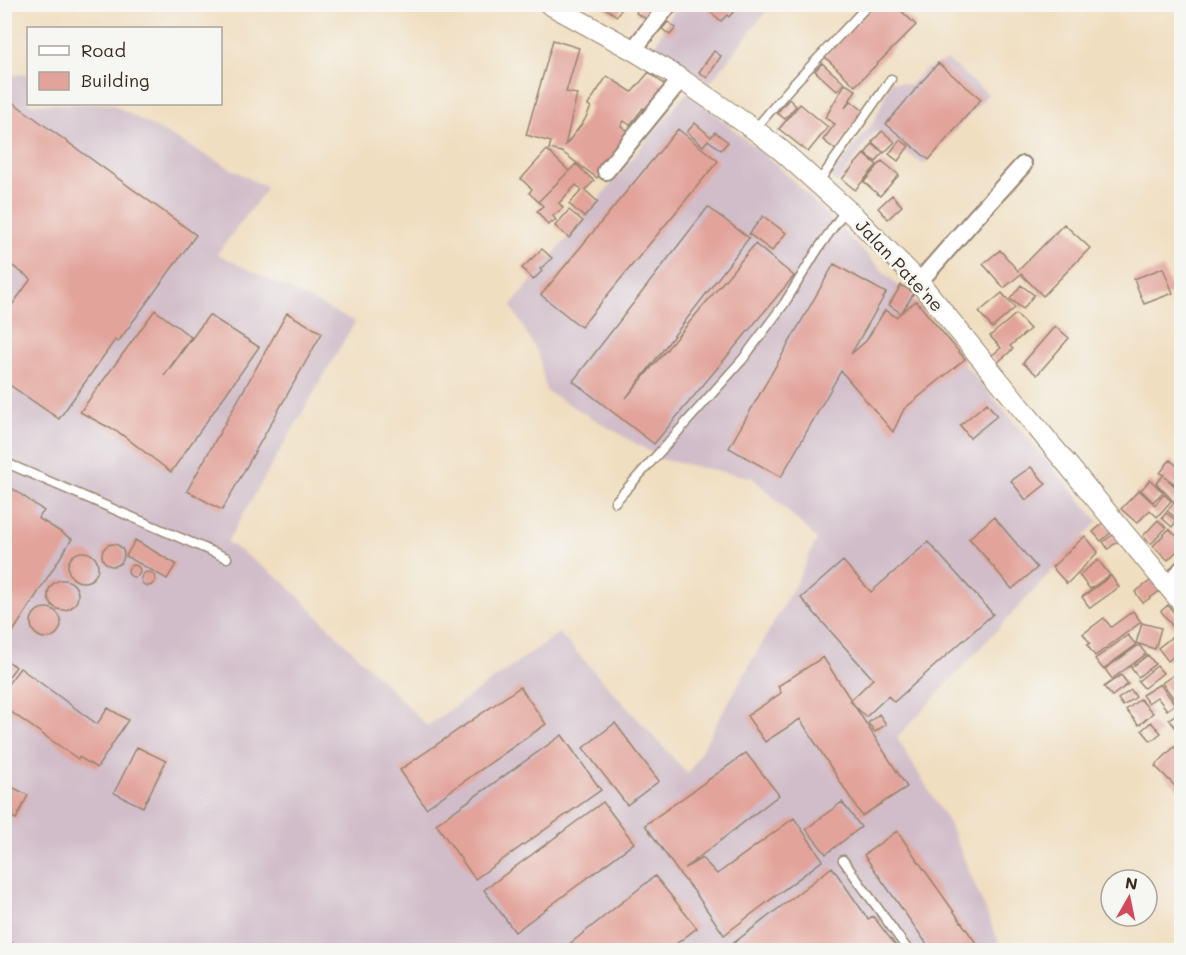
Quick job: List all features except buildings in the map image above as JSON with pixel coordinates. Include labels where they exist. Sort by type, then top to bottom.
[{"type":"street","name":"Jalan Pate'ne","points":[[549,4],[681,79],[755,130],[776,145],[846,209],[919,282],[1182,603]]},
{"type":"street","points":[[633,50],[669,4]]},
{"type":"street","points":[[606,171],[681,79]]},
{"type":"street","points":[[919,282],[1023,165]]},
{"type":"street","points":[[1168,587],[1182,569]]},
{"type":"lane","points":[[755,130],[790,88],[869,4]]},
{"type":"lane","points":[[818,184],[891,79]]},
{"type":"lane","points":[[615,502],[743,359],[784,304],[846,209]]},
{"type":"lane","points":[[4,462],[226,558]]},
{"type":"lane","points":[[843,860],[908,951]]},
{"type":"shaded area","points":[[676,5],[771,5],[709,84],[654,47]]},
{"type":"shaded area","points":[[947,60],[988,94],[924,165],[875,131],[838,183],[830,176],[875,120],[891,81],[910,85],[924,70]]},
{"type":"shaded area","points":[[27,74],[27,105],[113,105],[267,188],[217,254],[355,322],[227,542],[283,581],[427,726],[559,633],[688,774],[797,581],[817,539],[753,478],[664,460],[546,391],[539,355],[511,306],[687,92],[776,164],[902,290],[916,301],[963,363],[1098,521],[897,738],[950,825],[1002,950],[5,950],[4,75]]}]
